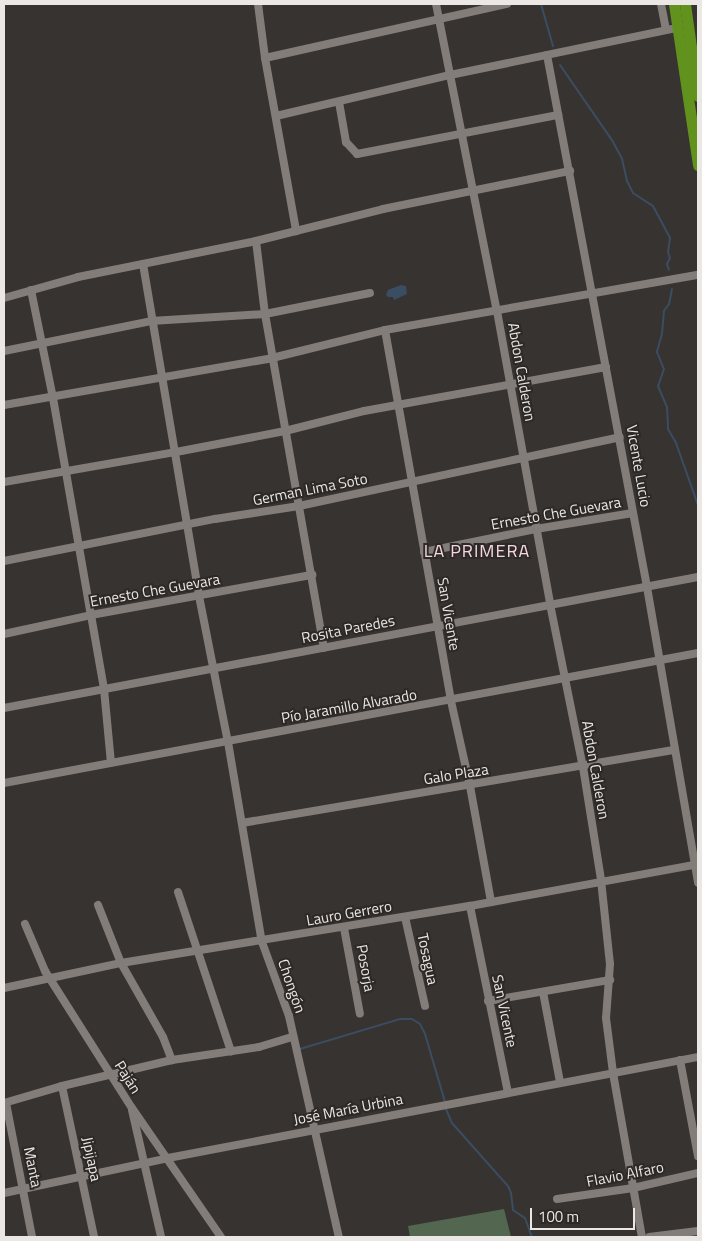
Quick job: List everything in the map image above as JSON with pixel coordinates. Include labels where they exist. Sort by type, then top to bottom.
[{"type":"highway","points":[[674,4],[698,165]]},
{"type":"highway","points":[[685,4],[698,96]]},
{"type":"street","points":[[258,4],[265,58],[296,230]]},
{"type":"street","name":"Abdon Calderon","points":[[436,4],[498,311],[536,529],[583,767],[600,880],[610,980],[606,1018],[613,1073],[642,1237]]},
{"type":"street","points":[[265,58],[438,17],[507,4]]},
{"type":"street","points":[[661,4],[666,30]]},
{"type":"street","points":[[276,116],[450,75],[678,28]]},
{"type":"street","name":"Vicente Lucio","points":[[547,55],[620,437],[698,883]]},
{"type":"street","points":[[338,102],[346,142],[357,154],[463,135],[558,115]]},
{"type":"street","points":[[4,298],[78,277],[256,241],[383,209],[570,171]]},
{"type":"street","points":[[256,241],[272,358],[324,648]]},
{"type":"street","name":"Chongón","points":[[143,264],[151,321],[189,525],[199,596],[228,742],[262,942],[289,1016],[292,1037],[339,1237]]},
{"type":"street","points":[[4,405],[53,398],[161,376],[272,358],[385,330],[698,275]]},
{"type":"street","points":[[31,290],[53,398],[78,546],[92,615],[104,689],[111,763]]},
{"type":"street","points":[[4,351],[151,321],[265,314],[370,293]]},
{"type":"street","name":"San Vicente","points":[[385,330],[400,405],[451,701],[470,786],[491,902]]},
{"type":"street","points":[[4,482],[176,452],[285,431],[339,417],[606,367]]},
{"type":"street","name":"German Lima Soto","points":[[4,562],[78,546],[299,506],[620,437]]},
{"type":"street","name":"Ernesto Che Guevara","points":[[424,552],[536,529],[633,514]]},
{"type":"street","name":"Ernesto Che Guevara","points":[[4,634],[92,615],[312,575]]},
{"type":"street","name":"Rosita Paredes","points":[[4,708],[324,648],[438,624],[698,577]]},
{"type":"street","name":"Pío Jaramillo Alvarado","points":[[4,783],[451,701],[565,677],[698,653]]},
{"type":"street","name":"Galo Plaza","points":[[242,823],[675,750]]},
{"type":"street","name":"Lauro Gerrero","points":[[4,988],[121,963],[344,928],[696,864]]},
{"type":"street","points":[[178,892],[231,1051]]},
{"type":"street","points":[[98,905],[121,963],[159,1030],[172,1060]]},
{"type":"street","name":"San Vicente","points":[[470,906],[508,1092]]},
{"type":"street","name":"Tosagua","points":[[405,917],[425,1006]]},
{"type":"street","name":"Paján","points":[[25,924],[50,978],[132,1108],[221,1237]]},
{"type":"street","name":"Posorja","points":[[344,928],[360,1014]]},
{"type":"street","points":[[488,1001],[610,980]]},
{"type":"street","points":[[543,992],[560,1082]]},
{"type":"street","points":[[5,1103],[62,1086],[112,1076],[172,1060],[259,1047],[292,1037]]},
{"type":"street","name":"José María Urbina","points":[[4,1193],[168,1158],[698,1057]]},
{"type":"street","points":[[680,1060],[698,1156]]},
{"type":"street","name":"Jipijapa","points":[[62,1086],[94,1237]]},
{"type":"street","name":"Manta","points":[[5,1103],[32,1237]]},
{"type":"street","points":[[132,1108],[161,1237]]},
{"type":"street","name":"Flavio Alfaro","points":[[558,1200],[633,1188],[698,1173]]},
{"type":"street","points":[[649,1237],[698,1231]]},
{"type":"green space","points":[[504,1209],[511,1237],[410,1237],[408,1226]]},
{"type":"water","points":[[401,285],[406,286],[407,294],[394,300],[393,297],[386,295],[388,290]]},
{"type":"waterway","points":[[541,4],[553,46]]},
{"type":"waterway","points":[[560,65],[612,140],[622,159],[627,181],[633,193],[653,206],[670,238],[668,252],[670,258],[667,264],[669,270]]},
{"type":"waterway","points":[[672,289],[669,304],[664,311],[662,334],[657,352],[664,369],[658,386],[667,407],[668,429],[676,443],[698,505]]},
{"type":"waterway","points":[[300,1049],[400,1019],[412,1019],[420,1024],[425,1034],[445,1102]]},
{"type":"waterway","points":[[446,1109],[452,1123],[508,1186],[511,1193],[513,1210],[525,1218],[532,1237]]},
{"type":"district","name":"LA PRIMERA","points":[[477,551]]}]
